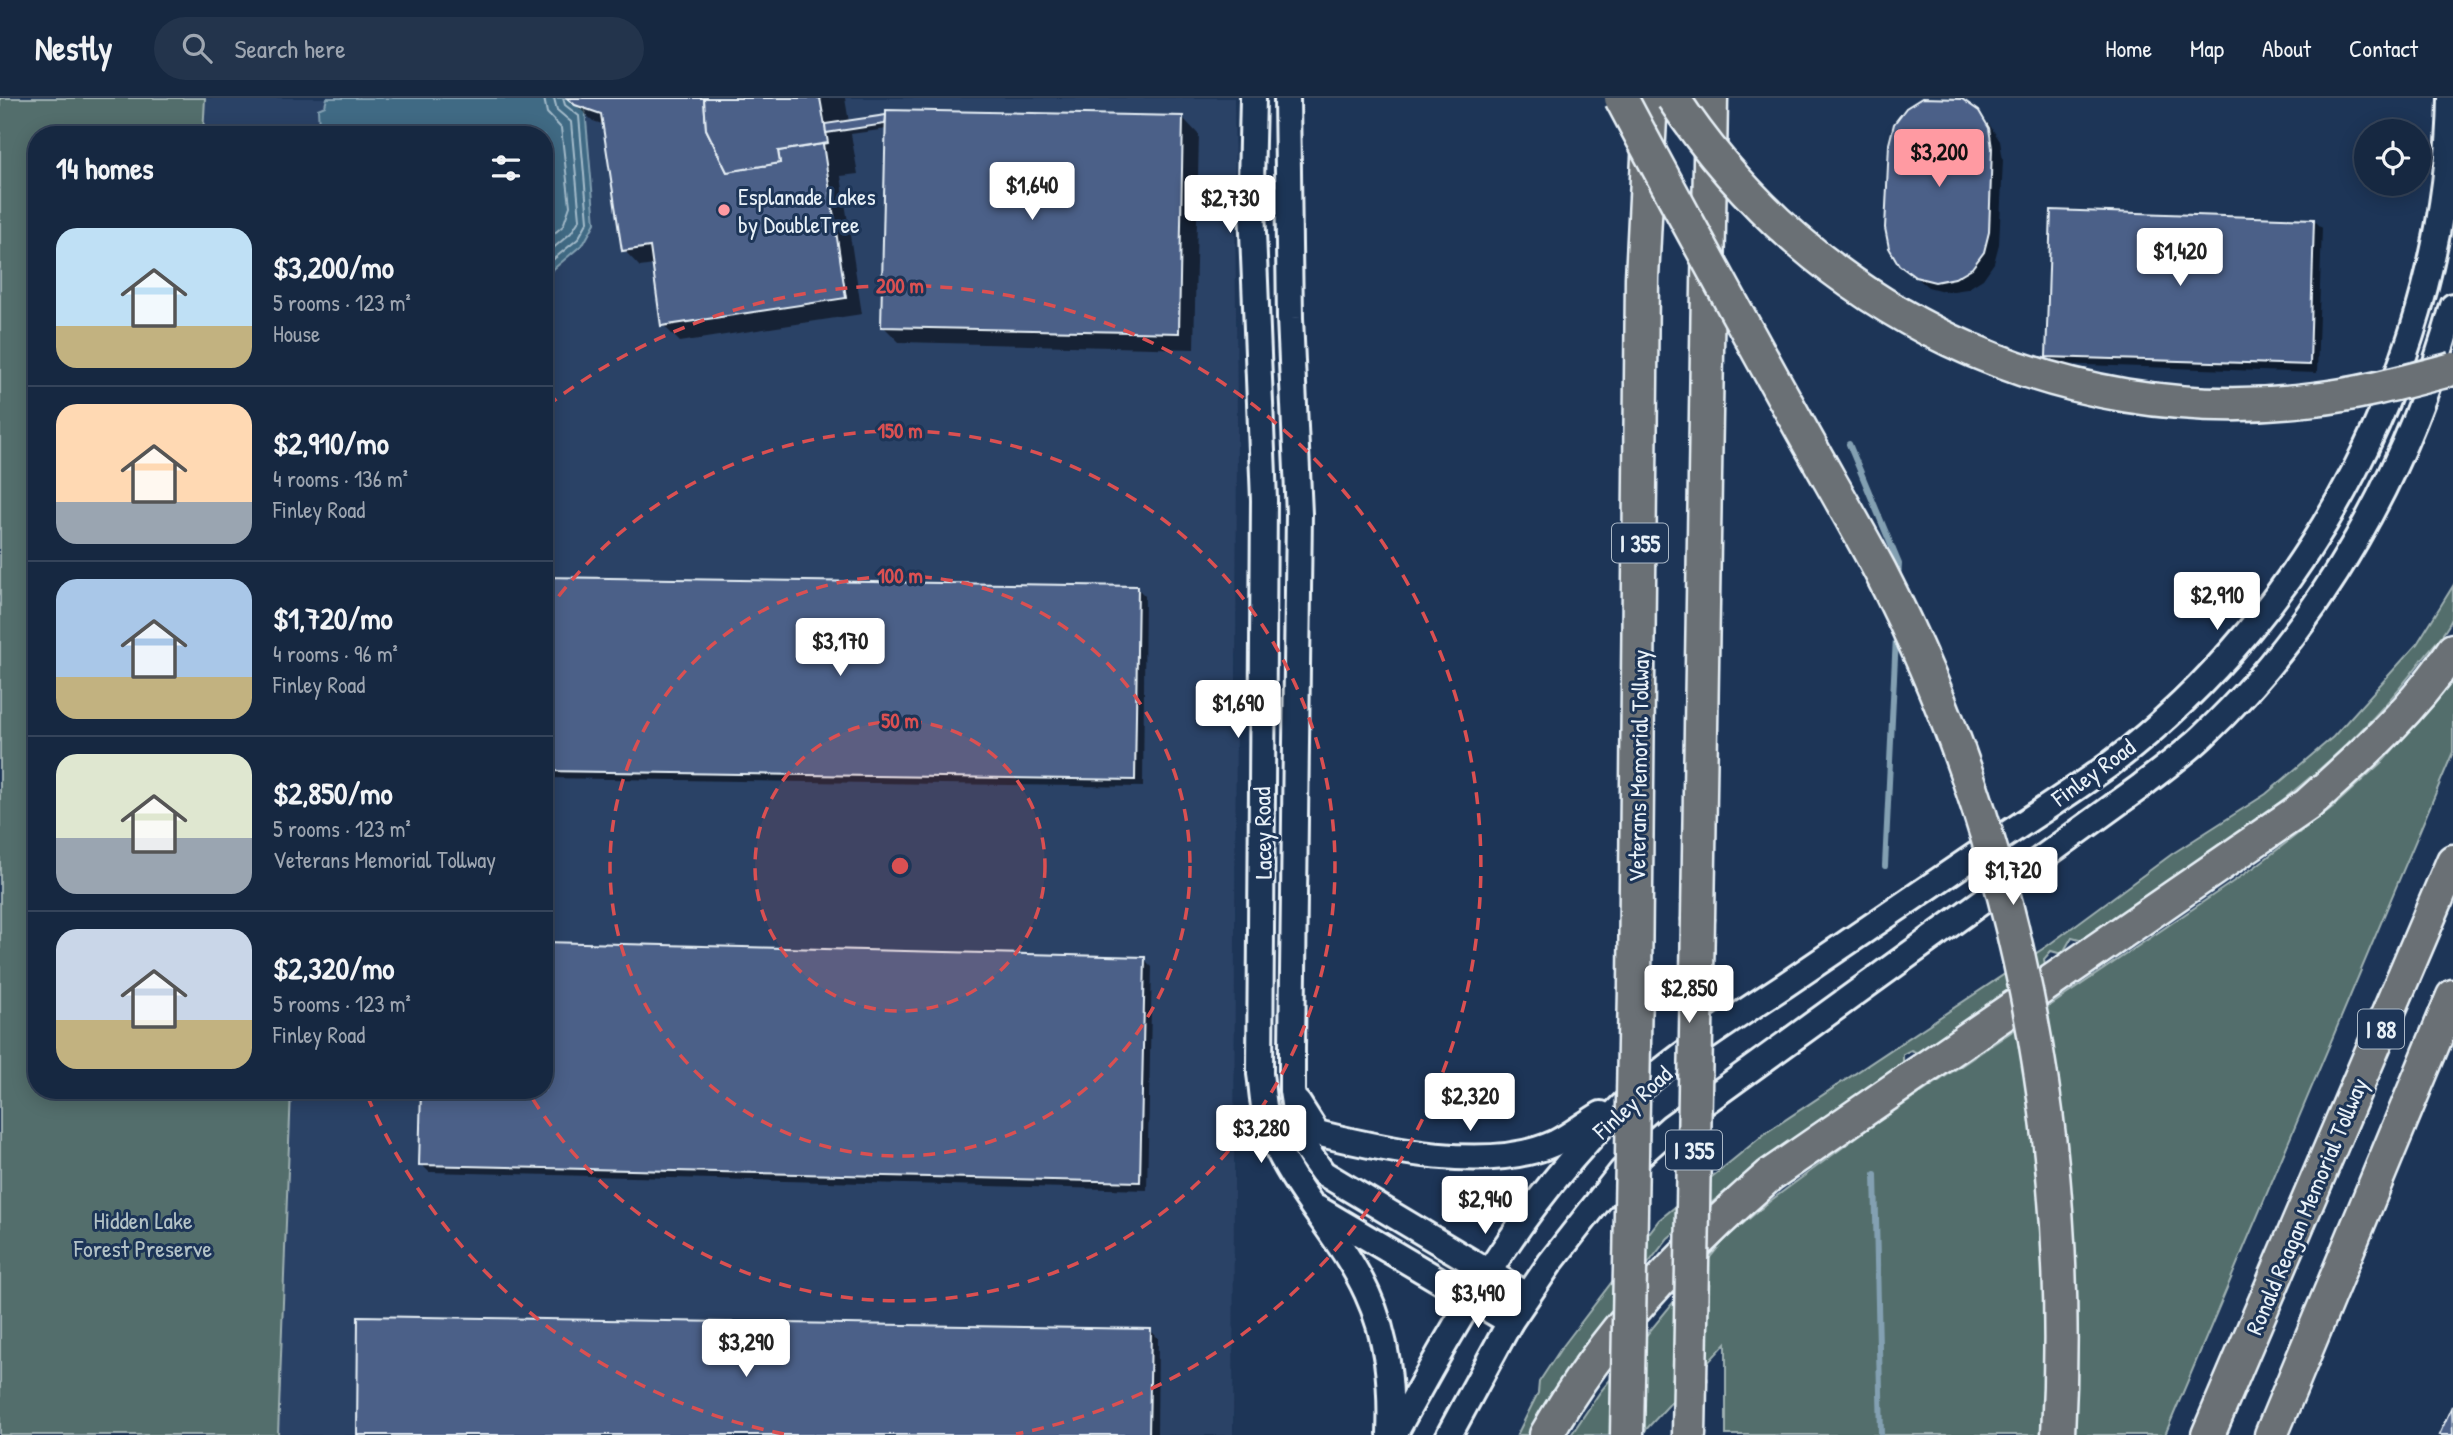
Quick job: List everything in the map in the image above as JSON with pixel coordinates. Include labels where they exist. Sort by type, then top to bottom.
[{"type":"highway","points":[[1621,98],[1880,572],[1936,698],[1975,801],[2020,964],[2049,1127],[2062,1298],[2058,1435]]},
{"type":"highway","points":[[1632,98],[1642,278]]},
{"type":"highway","name":"Veterans Memorial Tollway","points":[[1627,1435],[1635,987],[1642,278],[1651,98]]},
{"type":"highway","points":[[1673,98],[1734,178],[1794,240],[1825,265],[1894,312],[1966,348],[2025,371],[2112,394],[2211,404],[2312,400],[2357,393],[2453,369]]},
{"type":"highway","name":"I 355","points":[[1689,1435],[1712,98]]},
{"type":"highway","points":[[1546,1435],[1606,1344],[1661,1278],[1714,1223],[1770,1175],[2306,805],[2375,744],[2440,670],[2453,650]]},
{"type":"highway","name":"Ronald Reagan Memorial Tollway","points":[[2208,1435],[2453,861]]},
{"type":"highway","name":"I 88","points":[[2271,1435],[2453,996]]},
{"type":"main road","name":"Lacey Road","points":[[1253,98],[1251,184],[1264,500],[1259,1074],[1270,1131],[1294,1180],[1310,1204],[1510,1322]]},
{"type":"main road","name":"Lacey Road","points":[[1287,98],[1290,318],[1299,514],[1292,1091],[1300,1141],[1323,1172],[1488,1272]]},
{"type":"main road","name":"Finley Road","points":[[1392,1435],[1469,1299],[1488,1272],[1554,1181],[1585,1144],[1643,1087],[1758,1003],[2110,764],[2177,706],[2244,635],[2292,576],[2336,504],[2376,424],[2409,345],[2431,261],[2444,181],[2451,98]]},
{"type":"main road","name":"Finley Road","points":[[1449,1435],[1527,1295],[1622,1171],[1671,1127],[2140,787],[2202,737],[2257,678],[2322,595],[2368,519],[2409,436],[2439,357],[2453,306]]},
{"type":"main road","points":[[1292,1091],[1317,1133],[1356,1143],[1442,1154],[1507,1156],[1555,1143],[1643,1087]]},
{"type":"main road","points":[[1310,1204],[1366,1291],[1377,1316],[1391,1384],[1392,1435]]},
{"type":"main road","points":[[1488,1272],[1527,1295]]},
{"type":"shaded area","points":[[205,98],[1234,98],[1237,424],[1233,1435],[278,1435],[291,1099],[553,1099],[553,126],[203,126]]},
{"type":"green space","name":"Hidden Lake Forest Preserve","points":[[0,98],[205,98],[203,126],[28,126],[28,1099],[291,1099],[278,1435],[0,1435]]},
{"type":"green space","points":[[2453,586],[2452,618],[2446,629],[2386,704],[2348,743],[2307,780],[2220,847],[2083,940],[2072,937],[2062,954],[2051,951],[2044,959],[2045,967],[1918,1053],[1911,1050],[1903,1054],[1903,1063],[1775,1151],[1668,1238],[1573,1361],[1532,1435],[1517,1435],[1538,1393],[1539,1382],[1560,1350],[1659,1220],[1767,1132],[2047,946],[2172,854],[2266,794],[2333,737],[2417,644]]},
{"type":"green space","points":[[2453,680],[2453,752],[2165,1435],[1726,1435],[1726,1343],[1641,1435],[1571,1435],[1600,1392],[1725,1239],[1770,1201],[1865,1131],[2256,866],[2334,806],[2384,760]]},
{"type":"water","points":[[327,98],[567,98],[585,109],[595,223],[584,243],[553,269],[553,126],[319,126],[318,109],[325,106]]},
{"type":"building","name":"Esplanade Lakes by DoubleTree","points":[[567,98],[704,98],[706,129],[727,172],[780,163],[778,151],[823,144],[846,298],[661,326],[650,247],[622,251],[601,114],[575,105]]},
{"type":"building","name":"Esplanade Lakes by DoubleTree","points":[[704,98],[820,98],[828,143],[778,151],[780,163],[727,172],[706,129]]},
{"type":"building","points":[[1922,98],[1962,99],[1979,111],[1989,128],[1992,148],[1989,232],[1984,252],[1972,268],[1955,278],[1935,282],[1915,277],[1899,265],[1889,248],[1885,228],[1889,144],[1894,124],[1906,108]]},
{"type":"building","points":[[886,110],[1183,116],[1179,333],[881,327]]},
{"type":"building","points":[[886,115],[885,124],[826,133],[825,124]]},
{"type":"building","points":[[2051,210],[2314,219],[2310,365],[2046,357]]},
{"type":"building","points":[[553,577],[1138,586],[1135,780],[553,771]]},
{"type":"building","points":[[553,942],[1145,957],[1140,1182],[419,1165],[421,1099],[553,1099]]},
{"type":"building","points":[[358,1316],[1151,1329],[1149,1435],[357,1435]]},
{"type":"building","points":[[2452,1406],[2453,1435],[2439,1435]]},
{"type":"waterway","points":[[1849,444],[1899,564],[1898,579]]},
{"type":"waterway","points":[[1885,866],[1896,636]]},
{"type":"waterway","points":[[1875,1174],[1881,1435]]},
{"type":"place","name":"Esplanade Lakes by DoubleTree","points":[[724,210]]}]
